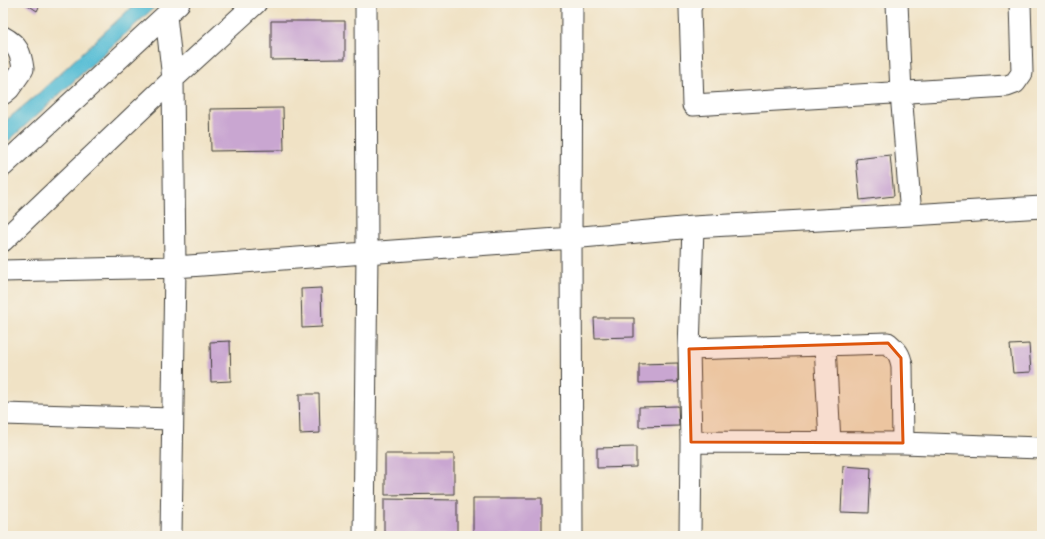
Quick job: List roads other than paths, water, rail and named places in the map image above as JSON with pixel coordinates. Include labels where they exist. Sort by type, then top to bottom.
[{"type":"street","points":[[3,241],[172,79],[256,3]]},
{"type":"street","points":[[364,536],[367,254],[366,3]]},
{"type":"street","points":[[572,3],[572,536]]},
{"type":"street","points":[[692,3],[690,8],[693,105],[1007,86],[1015,83],[1022,73],[1020,3]]},
{"type":"street","points":[[898,3],[901,93],[911,215]]},
{"type":"street","points":[[171,536],[175,267],[172,10]]},
{"type":"street","points":[[3,166],[172,10]]},
{"type":"street","points":[[3,37],[17,48],[22,58],[23,70],[9,89],[3,94]]},
{"type":"street","points":[[3,271],[175,267],[367,254],[693,227],[1042,207]]},
{"type":"street","points":[[690,536],[691,442],[689,349],[693,227]]},
{"type":"street","points":[[689,349],[888,343],[897,351],[901,358],[903,443]]},
{"type":"street","points":[[825,345],[830,443]]},
{"type":"street","points":[[3,414],[172,419]]},
{"type":"street","points":[[691,442],[903,443],[1042,448]]},
{"type":"water","points":[[136,3],[159,3],[3,146],[3,123],[39,93]]}]
